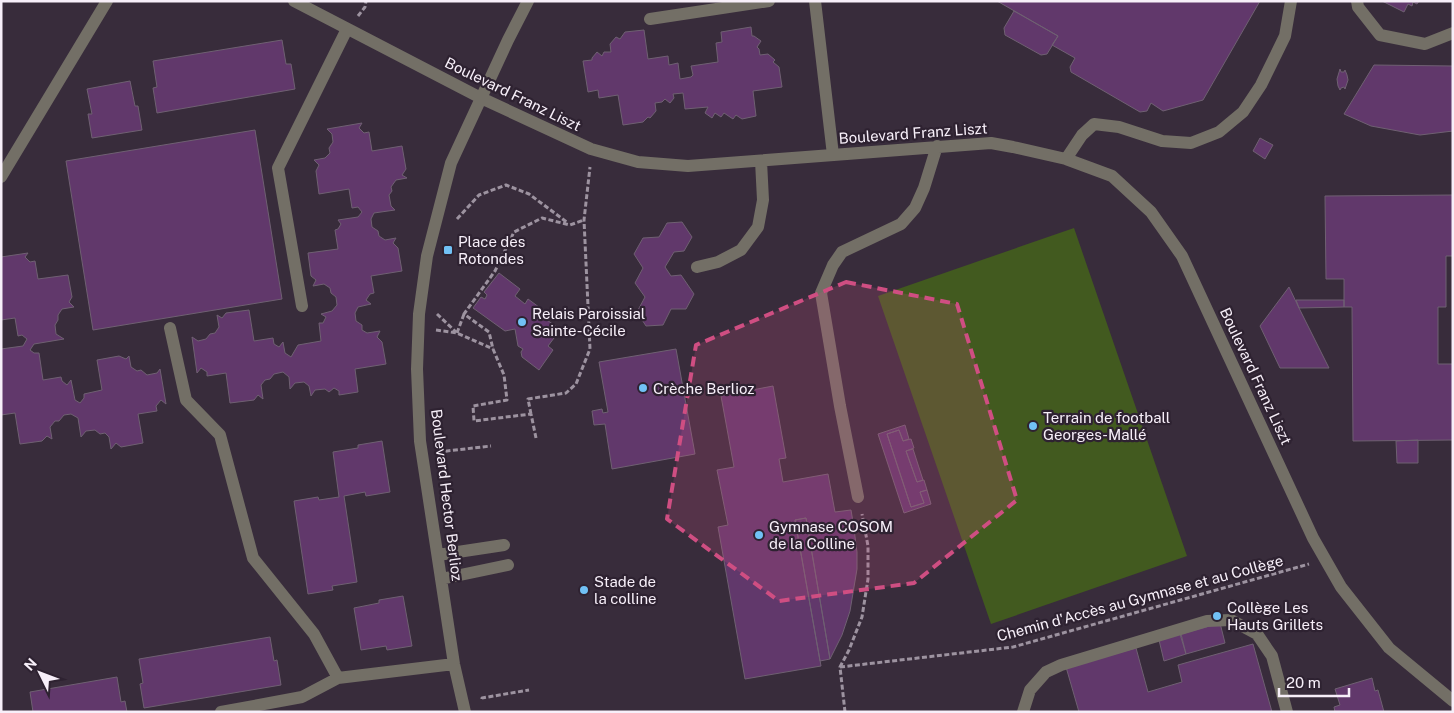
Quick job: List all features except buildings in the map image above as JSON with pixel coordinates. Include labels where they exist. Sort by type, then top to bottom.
[{"type":"street","points":[[1,177],[107,1]]},
{"type":"street","name":"Boulevard Franz Liszt","points":[[294,1],[481,98],[591,149],[638,162],[688,166],[991,143],[1066,159],[1112,176],[1151,212],[1182,256],[1313,538],[1350,600],[1388,648],[1453,701]]},
{"type":"street","name":"Boulevard Hector Berlioz","points":[[465,712],[454,664],[420,440],[417,369],[418,314],[427,256],[451,163],[528,1]]},
{"type":"street","points":[[650,19],[740,3],[769,1]]},
{"type":"street","points":[[815,1],[833,155]]},
{"type":"street","points":[[1066,159],[1082,135],[1094,124],[1119,127],[1162,141],[1191,143],[1218,132],[1243,112],[1261,85],[1285,36],[1291,1]]},
{"type":"street","points":[[1358,1],[1358,7],[1380,35],[1425,44],[1453,33]]},
{"type":"street","points":[[302,306],[278,168],[347,29]]},
{"type":"street","points":[[858,497],[821,293],[832,265],[842,252],[901,224],[915,208],[924,188],[937,146]]},
{"type":"street","points":[[697,267],[718,262],[741,250],[758,227],[763,200],[761,161]]},
{"type":"street","points":[[170,328],[186,400],[220,435],[253,558],[314,634],[338,678]]},
{"type":"street","points":[[438,555],[504,545]]},
{"type":"street","points":[[441,579],[508,565]]},
{"type":"street","points":[[1023,712],[1030,690],[1046,672],[1061,665],[1207,621],[1231,620],[1257,634],[1272,656],[1286,712]]},
{"type":"street","points":[[222,712],[302,697],[338,678],[454,664]]},
{"type":"path","points":[[536,438],[528,399],[566,393],[576,384],[590,349],[584,220],[590,171]]},
{"type":"path","points":[[454,221],[479,195],[506,185],[529,194],[570,225]]},
{"type":"path","points":[[457,332],[464,314],[495,271],[514,232],[542,218],[570,225],[584,220]]},
{"type":"path","points":[[464,314],[490,332],[493,349],[504,375],[507,400],[473,406],[474,421],[531,414]]},
{"type":"path","points":[[438,330],[457,332],[493,349]]},
{"type":"path","points":[[444,451],[491,446]]},
{"type":"path","points":[[844,712],[840,667],[862,617],[868,579],[868,546],[858,497]]},
{"type":"path","name":"Chemin d'Accès au Gymnase et au Collège","points":[[840,667],[1013,647],[1325,560]]},
{"type":"path","points":[[482,698],[529,690]]},
{"type":"highlighted area","points":[[846,282],[957,304],[1017,500],[914,583],[779,601],[667,519],[696,345]]},
{"type":"green space","name":"Terrain de football Georges-Mallé","points":[[1074,228],[1187,556],[991,624],[878,296]]},
{"type":"place","name":"Place des Rotondes","points":[[448,250]]},
{"type":"place","name":"Relais Paroissial Sainte-Cécile","points":[[522,322]]},
{"type":"place","name":"Crèche Berlioz","points":[[643,388]]},
{"type":"place","name":"Terrain de football Georges-Mallé","points":[[1033,426]]},
{"type":"place","name":"Gymnase COSOM de la Colline","points":[[759,535]]},
{"type":"place","name":"Stade de la colline","points":[[584,590]]},
{"type":"place","name":"Collège Les Hauts Grillets","points":[[1217,616]]}]
